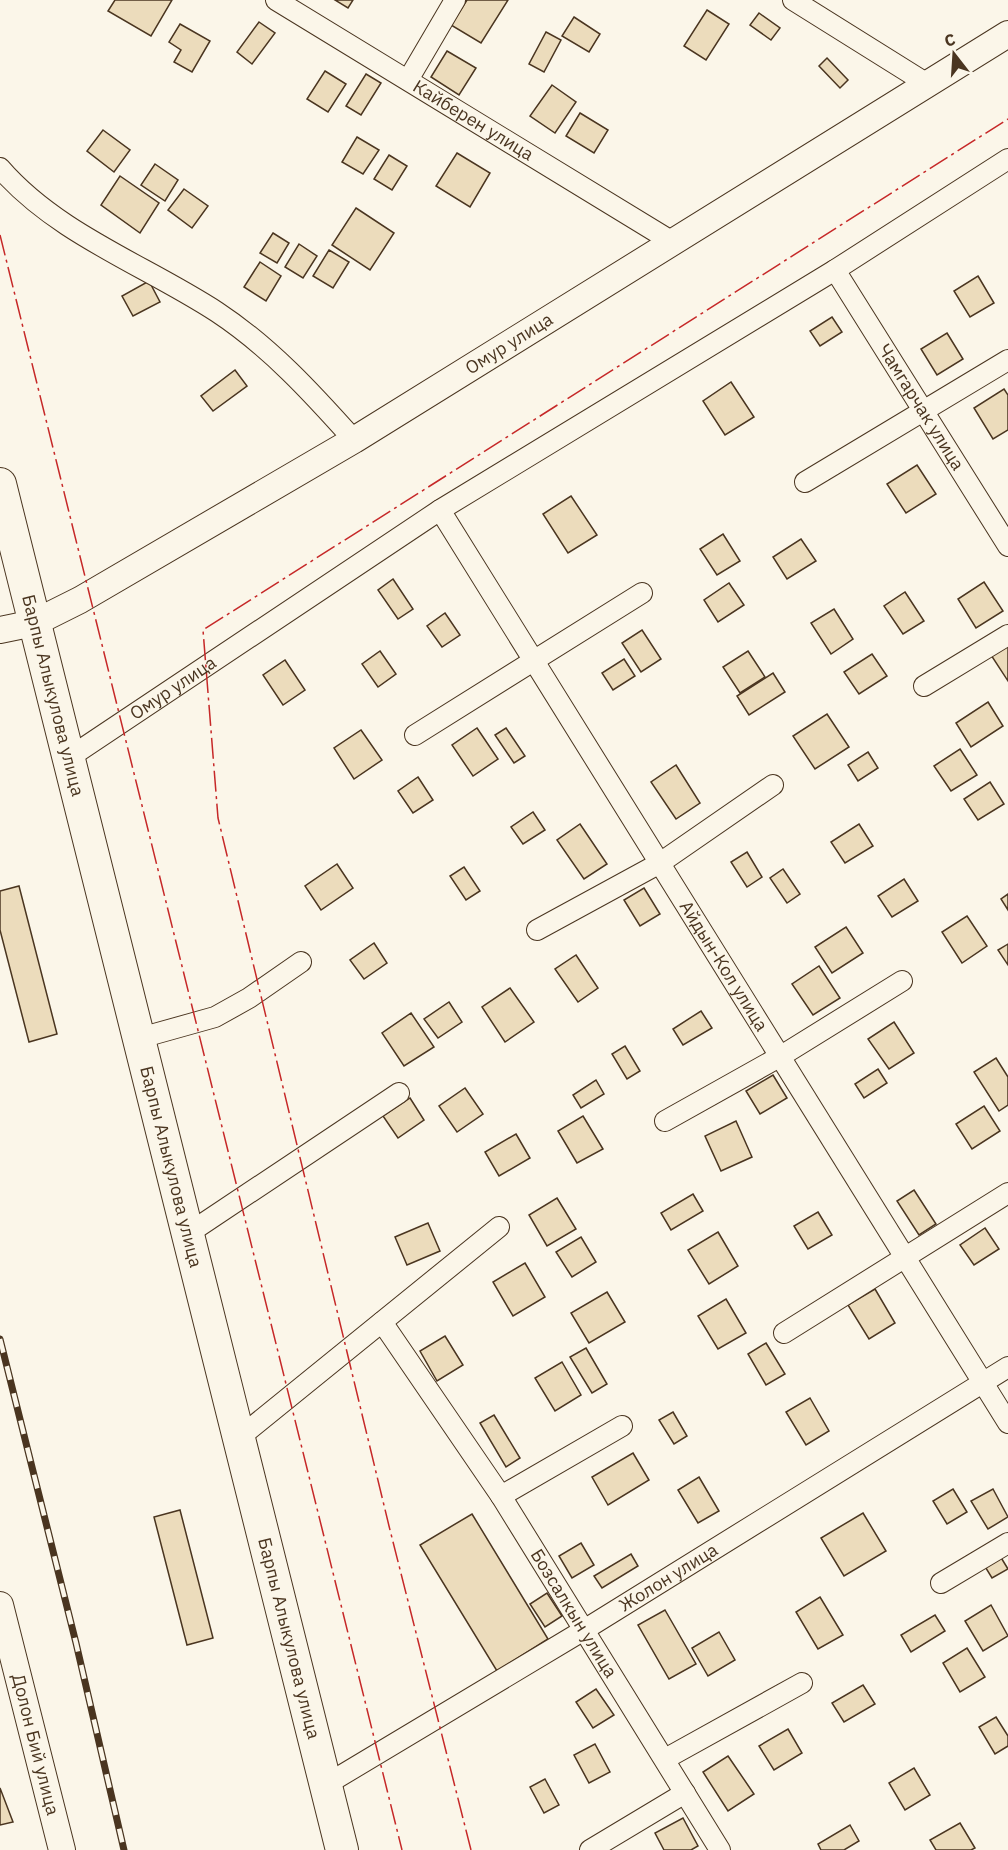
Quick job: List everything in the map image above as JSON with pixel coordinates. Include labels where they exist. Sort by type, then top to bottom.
[{"type":"main road","name":"Барпы Алыкулова улица","points":[[0,484],[342,1850]]},
{"type":"street","name":"Кайберен улица","points":[[276,0],[671,242]]},
{"type":"street","points":[[408,80],[455,0]]},
{"type":"street","points":[[793,0],[929,86]]},
{"type":"street","name":"Омур улица","points":[[0,630],[34,622],[80,600],[354,441],[671,242],[929,86],[1008,34]]},
{"type":"street","name":"Омур улица","points":[[70,757],[440,510],[835,270],[1008,159]]},
{"type":"street","points":[[0,168],[12,182],[52,214],[120,258],[218,313],[299,378],[354,441]]},
{"type":"street","name":"Чамгарчак улица","points":[[835,270],[1008,546]]},
{"type":"street","points":[[806,482],[1008,360]]},
{"type":"street","name":"Айдын-Кол улица","points":[[440,510],[1008,1423]]},
{"type":"street","points":[[415,735],[642,593]]},
{"type":"street","points":[[924,686],[1008,635]]},
{"type":"street","points":[[537,930],[660,863],[773,785]]},
{"type":"street","points":[[140,1038],[216,1017],[249,998],[301,962]]},
{"type":"street","points":[[665,1121],[781,1056],[903,981]]},
{"type":"street","points":[[189,1233],[399,1093]]},
{"type":"street","points":[[784,1333],[1008,1193]]},
{"type":"street","points":[[240,1437],[499,1227]]},
{"type":"street","name":"Бозсалкын улица","points":[[382,1322],[501,1496],[720,1850]]},
{"type":"street","name":"Жолон улица","points":[[327,1784],[584,1630],[1008,1367]]},
{"type":"street","points":[[501,1496],[622,1426]]},
{"type":"street","points":[[941,1583],[1008,1543]]},
{"type":"street","name":"Долон Бий улица","points":[[0,1605],[62,1850]]},
{"type":"street","points":[[665,1759],[802,1683]]},
{"type":"street","points":[[590,1850],[685,1793]]},
{"type":"building","points":[[115,0],[172,0],[151,36],[108,11]]},
{"type":"building","points":[[335,0],[353,0],[348,8]]},
{"type":"building","points":[[467,0],[508,0],[481,43],[451,25]]},
{"type":"building","points":[[707,10],[729,24],[706,60],[684,46]]},
{"type":"building","points":[[759,13],[780,28],[771,40],[750,25]]},
{"type":"building","points":[[574,17],[600,34],[589,52],[562,36]]},
{"type":"building","points":[[259,22],[275,33],[252,64],[237,52]]},
{"type":"building","points":[[180,24],[210,41],[192,72],[174,62],[181,50],[169,42]]},
{"type":"building","points":[[546,32],[561,40],[544,72],[529,64]]},
{"type":"building","points":[[447,51],[476,68],[459,95],[431,77]]},
{"type":"building","points":[[827,58],[848,80],[840,88],[819,66]]},
{"type":"building","points":[[325,71],[346,84],[328,112],[307,99]]},
{"type":"building","points":[[366,74],[381,83],[361,115],[346,106]]},
{"type":"building","points":[[552,85],[576,102],[555,133],[530,116]]},
{"type":"building","points":[[580,113],[608,130],[594,153],[566,136]]},
{"type":"building","points":[[103,130],[130,150],[114,172],[87,151]]},
{"type":"building","points":[[357,137],[379,150],[363,174],[342,162]]},
{"type":"building","points":[[457,153],[490,173],[470,207],[436,186]]},
{"type":"building","points":[[389,155],[407,166],[392,190],[374,179]]},
{"type":"building","points":[[155,164],[178,180],[165,201],[141,185]]},
{"type":"building","points":[[120,176],[159,203],[140,233],[101,205]]},
{"type":"building","points":[[184,189],[208,206],[192,228],[168,210]]},
{"type":"building","points":[[356,208],[394,233],[370,270],[332,245]]},
{"type":"building","points":[[273,233],[289,243],[277,263],[260,253]]},
{"type":"building","points":[[299,244],[317,256],[303,278],[285,267]]},
{"type":"building","points":[[329,250],[349,262],[333,288],[313,276]]},
{"type":"building","points":[[260,262],[281,276],[266,301],[244,287]]},
{"type":"building","points":[[978,276],[994,303],[970,317],[954,291]]},
{"type":"building","points":[[149,281],[160,302],[133,316],[122,296]]},
{"type":"building","points":[[832,317],[842,332],[820,346],[810,331]]},
{"type":"building","points":[[947,333],[963,359],[937,375],[921,349]]},
{"type":"building","points":[[235,370],[247,386],[213,411],[201,396]]},
{"type":"building","points":[[731,382],[754,417],[725,435],[703,401]]},
{"type":"building","points":[[1004,389],[1008,395],[1008,430],[993,439],[974,408]]},
{"type":"building","points":[[917,465],[936,494],[906,513],[887,484]]},
{"type":"building","points":[[571,496],[597,535],[568,553],[543,514]]},
{"type":"building","points":[[723,534],[740,561],[717,575],[700,549]]},
{"type":"building","points":[[801,539],[816,561],[787,579],[773,557]]},
{"type":"building","points":[[393,579],[413,609],[398,619],[378,590]]},
{"type":"building","points":[[984,582],[1003,611],[976,628],[958,599]]},
{"type":"building","points":[[729,583],[744,605],[718,622],[704,600]]},
{"type":"building","points":[[905,592],[924,621],[903,634],[884,606]]},
{"type":"building","points":[[834,609],[853,639],[831,654],[811,623]]},
{"type":"building","points":[[445,613],[460,635],[442,647],[427,626]]},
{"type":"building","points":[[642,630],[661,659],[641,672],[622,643]]},
{"type":"building","points":[[1008,644],[1008,681],[991,655]]},
{"type":"building","points":[[380,651],[396,674],[378,687],[362,664]]},
{"type":"building","points":[[748,651],[765,677],[740,693],[723,667]]},
{"type":"building","points":[[872,654],[887,676],[859,694],[844,672]]},
{"type":"building","points":[[624,659],[635,676],[613,690],[602,673]]},
{"type":"building","points":[[285,660],[305,690],[283,705],[263,675]]},
{"type":"building","points":[[773,673],[785,692],[749,715],[737,696]]},
{"type":"building","points":[[988,702],[1003,726],[971,747],[956,723]]},
{"type":"building","points":[[827,714],[849,747],[815,769],[793,736]]},
{"type":"building","points":[[477,728],[498,759],[473,776],[452,745]]},
{"type":"building","points":[[506,728],[525,756],[514,763],[495,735]]},
{"type":"building","points":[[361,730],[382,760],[354,779],[334,748]]},
{"type":"building","points":[[960,749],[977,775],[951,791],[934,766]]},
{"type":"building","points":[[868,752],[878,768],[858,781],[848,765]]},
{"type":"building","points":[[676,765],[700,803],[676,819],[651,782]]},
{"type":"building","points":[[418,777],[433,800],[413,813],[398,791]]},
{"type":"building","points":[[990,782],[1004,804],[978,820],[964,799]]},
{"type":"building","points":[[533,812],[545,830],[523,844],[511,827]]},
{"type":"building","points":[[580,824],[607,864],[584,879],[557,840]]},
{"type":"building","points":[[859,824],[873,846],[845,863],[831,842]]},
{"type":"building","points":[[747,852],[762,877],[747,887],[731,862]]},
{"type":"building","points":[[337,864],[353,888],[321,910],[305,886]]},
{"type":"building","points":[[464,867],[480,891],[466,900],[450,876]]},
{"type":"building","points":[[783,869],[800,894],[787,903],[770,878]]},
{"type":"building","points":[[904,879],[918,901],[892,917],[878,896]]},
{"type":"building","points":[[19,886],[57,1034],[29,1042],[0,930],[0,891]]},
{"type":"building","points":[[644,888],[660,914],[640,926],[624,900]]},
{"type":"building","points":[[1008,894],[1008,910],[1001,899]]},
{"type":"building","points":[[967,916],[987,946],[962,963],[942,932]]},
{"type":"building","points":[[846,927],[863,953],[832,973],[815,947]]},
{"type":"building","points":[[374,943],[387,963],[364,979],[350,960]]},
{"type":"building","points":[[1008,944],[1008,965],[998,950]]},
{"type":"building","points":[[576,955],[598,988],[578,1002],[555,969]]},
{"type":"building","points":[[819,966],[840,998],[813,1015],[792,984]]},
{"type":"building","points":[[510,988],[534,1022],[505,1042],[482,1007]]},
{"type":"building","points":[[449,1002],[462,1022],[438,1038],[424,1019]]},
{"type":"building","points":[[701,1011],[712,1028],[683,1045],[673,1029]]},
{"type":"building","points":[[411,1013],[434,1047],[404,1066],[382,1033]]},
{"type":"building","points":[[894,1022],[914,1053],[889,1069],[868,1039]]},
{"type":"building","points":[[625,1046],[640,1071],[627,1079],[612,1054]]},
{"type":"building","points":[[996,1058],[1008,1077],[1008,1105],[999,1111],[974,1072]]},
{"type":"building","points":[[878,1069],[887,1083],[864,1098],[855,1084]]},
{"type":"building","points":[[773,1075],[787,1098],[760,1114],[746,1091]]},
{"type":"building","points":[[596,1080],[604,1094],[581,1108],[573,1095]]},
{"type":"building","points":[[465,1088],[483,1114],[457,1132],[439,1106]]},
{"type":"building","points":[[410,1098],[424,1120],[398,1138],[383,1116]]},
{"type":"building","points":[[984,1106],[1000,1131],[972,1149],[956,1124]]},
{"type":"building","points":[[583,1116],[603,1149],[577,1163],[558,1131]]},
{"type":"building","points":[[736,1121],[752,1157],[721,1171],[705,1136]]},
{"type":"building","points":[[516,1134],[530,1158],[499,1176],[485,1152]]},
{"type":"building","points":[[914,1190],[936,1224],[919,1235],[897,1201]]},
{"type":"building","points":[[693,1194],[703,1211],[671,1230],[661,1213]]},
{"type":"building","points":[[557,1198],[576,1229],[547,1246],[529,1215]]},
{"type":"building","points":[[818,1212],[832,1235],[808,1249],[794,1226]]},
{"type":"building","points":[[428,1223],[440,1251],[407,1265],[395,1237]]},
{"type":"building","points":[[985,1228],[999,1249],[974,1265],[960,1245]]},
{"type":"building","points":[[718,1232],[738,1266],[709,1284],[688,1250]]},
{"type":"building","points":[[581,1237],[596,1262],[572,1277],[556,1252]]},
{"type":"building","points":[[525,1263],[545,1297],[513,1316],[493,1282]]},
{"type":"building","points":[[875,1289],[895,1323],[869,1339],[848,1305]]},
{"type":"building","points":[[607,1292],[625,1322],[589,1343],[571,1313]]},
{"type":"building","points":[[726,1299],[746,1333],[718,1349],[698,1316]]},
{"type":"building","points":[[445,1336],[463,1365],[437,1381],[420,1351]]},
{"type":"building","points":[[766,1343],[785,1374],[766,1385],[748,1354]]},
{"type":"building","points":[[586,1348],[607,1384],[592,1393],[570,1357]]},
{"type":"building","points":[[562,1362],[581,1395],[555,1411],[535,1378]]},
{"type":"building","points":[[810,1398],[829,1431],[806,1445],[786,1412]]},
{"type":"building","points":[[673,1412],[687,1436],[674,1444],[659,1420]]},
{"type":"building","points":[[494,1415],[520,1458],[506,1467],[480,1423]]},
{"type":"building","points":[[633,1453],[649,1480],[608,1505],[592,1477]]},
{"type":"building","points":[[699,1477],[719,1511],[698,1523],[678,1490]]},
{"type":"building","points":[[953,1489],[967,1512],[947,1524],[933,1501]]},
{"type":"building","points":[[993,1489],[1008,1517],[988,1529],[971,1501]]},
{"type":"building","points":[[180,1510],[213,1638],[187,1645],[154,1517]]},
{"type":"building","points":[[863,1513],[886,1551],[844,1576],[821,1538]]},
{"type":"building","points":[[472,1514],[548,1639],[497,1671],[420,1545]]},
{"type":"building","points":[[581,1543],[594,1565],[572,1578],[559,1556]]},
{"type":"building","points":[[997,1551],[1008,1569],[992,1578],[981,1560]]},
{"type":"building","points":[[631,1554],[638,1566],[602,1588],[594,1576]]},
{"type":"building","points":[[547,1593],[562,1616],[545,1627],[530,1604]]},
{"type":"building","points":[[820,1597],[843,1635],[818,1649],[796,1612]]},
{"type":"building","points":[[991,1605],[1008,1636],[983,1651],[965,1621]]},
{"type":"building","points":[[665,1610],[696,1664],[669,1679],[638,1625]]},
{"type":"building","points":[[935,1615],[945,1631],[911,1652],[901,1635]]},
{"type":"building","points":[[719,1632],[735,1660],[708,1676],[692,1648]]},
{"type":"building","points":[[967,1648],[985,1677],[960,1692],[943,1663]]},
{"type":"building","points":[[863,1685],[875,1704],[844,1722],[832,1703]]},
{"type":"building","points":[[596,1689],[614,1715],[593,1728],[576,1702]]},
{"type":"building","points":[[996,1717],[1008,1736],[1008,1746],[995,1754],[979,1727]]},
{"type":"building","points":[[788,1729],[802,1753],[774,1770],[759,1746]]},
{"type":"building","points":[[595,1744],[610,1772],[589,1783],[574,1755]]},
{"type":"building","points":[[728,1756],[754,1794],[728,1811],[703,1772]]},
{"type":"building","points":[[914,1768],[930,1795],[905,1810],[889,1783]]},
{"type":"building","points":[[545,1779],[559,1805],[544,1813],[530,1787]]},
{"type":"building","points":[[0,1788],[13,1822],[0,1825]]},
{"type":"building","points":[[683,1818],[698,1846],[691,1850],[664,1850],[655,1833]]},
{"type":"building","points":[[960,1823],[975,1848],[936,1850],[930,1840]]},
{"type":"building","points":[[850,1825],[859,1841],[844,1850],[821,1850],[818,1844]]},
{"type":"railway","points":[[0,1339],[76,1643],[124,1850]]},
{"type":"power","points":[[471,1850],[389,1526],[218,818],[203,630],[1008,119]]},
{"type":"power","points":[[0,235],[402,1850]]}]
